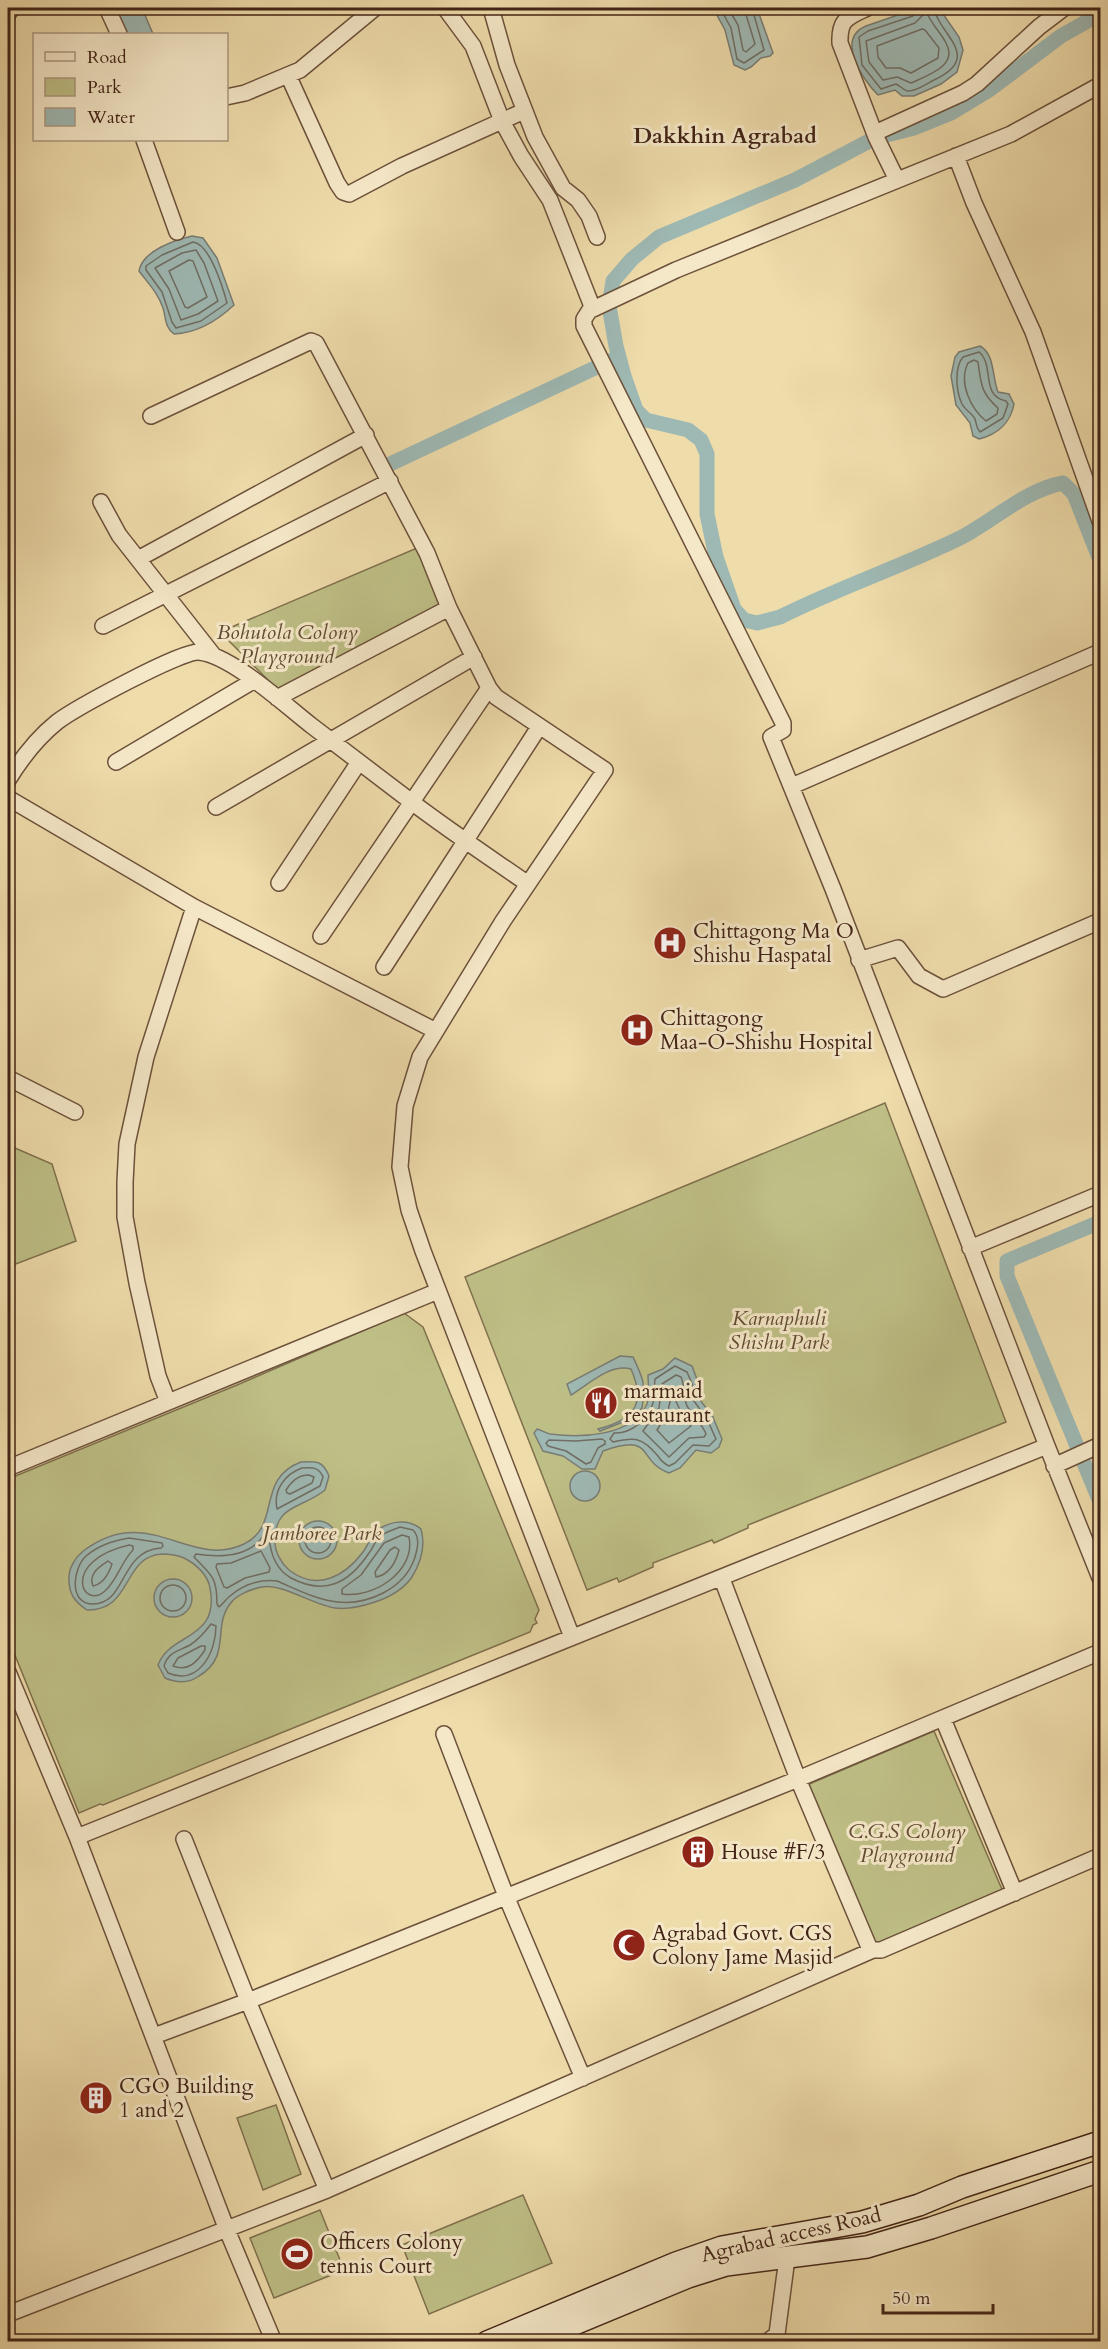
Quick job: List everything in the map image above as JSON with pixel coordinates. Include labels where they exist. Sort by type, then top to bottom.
[{"type":"main road","name":"Agrabad access Road","points":[[487,2342],[676,2263],[722,2247],[862,2222],[1101,2142]]},
{"type":"main road","name":"Agrabad access Road","points":[[531,2342],[688,2277],[726,2265],[867,2247],[1101,2171]]},
{"type":"main road","points":[[774,2237],[778,2258]]},
{"type":"street","points":[[8,14],[12,8]]},
{"type":"street","points":[[107,8],[119,33]]},
{"type":"street","points":[[228,97],[245,93],[288,75],[316,58],[375,8]]},
{"type":"street","points":[[445,8],[473,46],[502,121],[520,156],[550,200],[594,308]]},
{"type":"street","points":[[491,8],[507,65],[535,137],[563,188],[578,200],[589,216],[597,237]]},
{"type":"street","points":[[867,8],[846,19],[839,29],[840,43],[875,135],[895,175]]},
{"type":"street","points":[[875,135],[977,84],[1039,27],[1064,8]]},
{"type":"street","points":[[288,75],[337,183],[343,192],[349,194],[402,166],[524,111]]},
{"type":"street","points":[[1101,85],[1011,134],[956,156],[895,175],[634,289],[594,308],[584,320],[584,326],[783,723],[783,730],[771,737],[1047,1446],[1101,1578]]},
{"type":"street","points":[[144,141],[177,232]]},
{"type":"street","points":[[956,156],[974,202],[1033,332],[1097,502],[1101,521]]},
{"type":"street","points":[[151,416],[311,341],[320,348],[427,553],[449,608],[489,688],[496,697],[605,770],[528,884],[420,1057],[405,1106],[400,1167],[409,1210],[438,1291],[572,1637]]},
{"type":"street","points":[[138,559],[366,435]]},
{"type":"street","points":[[103,626],[390,481]]},
{"type":"street","points":[[101,502],[119,535],[214,656]]},
{"type":"street","points":[[277,698],[449,608]]},
{"type":"street","points":[[8,780],[37,741],[58,722],[83,706],[186,654],[197,652],[214,656],[253,681],[411,801],[528,884]]},
{"type":"street","points":[[792,786],[1101,652]]},
{"type":"street","points":[[216,807],[474,657]]},
{"type":"street","points":[[116,762],[253,681]]},
{"type":"street","points":[[321,936],[489,688]]},
{"type":"street","points":[[384,967],[539,727]]},
{"type":"street","points":[[279,883],[359,762]]},
{"type":"street","points":[[8,798],[194,907],[436,1031]]},
{"type":"street","points":[[168,1402],[158,1376],[125,1217],[127,1143],[147,1057],[194,907]]},
{"type":"street","points":[[859,960],[898,948],[919,976],[943,989],[1101,921]]},
{"type":"street","points":[[8,1078],[75,1112]]},
{"type":"street","points":[[970,1248],[1101,1194]]},
{"type":"street","points":[[8,1468],[438,1291]]},
{"type":"street","points":[[1055,1465],[1101,1445]]},
{"type":"street","points":[[77,1837],[572,1637],[722,1579],[1047,1446]]},
{"type":"street","points":[[722,1579],[798,1779],[869,1947],[873,1950]]},
{"type":"street","points":[[154,2036],[248,2001],[798,1779],[1101,1652]]},
{"type":"street","points":[[8,1672],[77,1837],[227,2230],[274,2342]]},
{"type":"street","points":[[943,1719],[1015,1893]]},
{"type":"street","points":[[444,1734],[506,1896],[584,2078]]},
{"type":"street","points":[[184,1839],[248,2001],[327,2190]]},
{"type":"street","points":[[8,2314],[327,2190],[873,1950],[881,1950],[1101,1856]]},
{"type":"street","points":[[767,2342],[777,2334],[778,2258]]},
{"type":"green space","name":"Bohutola Colony Playground","points":[[417,548],[441,606],[278,690],[220,632]]},
{"type":"green space","name":"Karnaphuli Shishu Park","points":[[885,1103],[1006,1422],[748,1525],[748,1528],[714,1543],[712,1540],[653,1563],[653,1567],[619,1582],[617,1578],[587,1590],[465,1277]]},
{"type":"green space","points":[[8,1145],[52,1164],[76,1241],[8,1267]]},
{"type":"green space","name":"Jamboree Park","points":[[404,1313],[423,1327],[539,1610],[535,1619],[537,1623],[533,1625],[530,1632],[79,1813],[8,1638],[8,1479],[237,1385]]},
{"type":"green space","name":"C.G.S Colony Playground","points":[[934,1731],[1007,1901],[880,1955],[807,1785]]},
{"type":"green space","points":[[276,2105],[301,2174],[263,2190],[237,2118]]},
{"type":"green space","points":[[523,2195],[552,2263],[429,2314],[402,2245]]},
{"type":"green space","name":"Officers Colony tennis Court","points":[[320,2210],[344,2270],[274,2298],[250,2238]]},
{"type":"water","points":[[112,8],[142,8],[153,33],[123,33]]},
{"type":"water","points":[[713,8],[757,8],[773,53],[761,58],[745,70],[734,65],[725,30]]},
{"type":"water","points":[[918,8],[939,8],[959,37],[963,50],[957,72],[941,84],[914,96],[902,96],[895,90],[878,95],[859,70],[852,50],[853,40],[857,32],[866,26]]},
{"type":"water","points":[[192,236],[203,238],[217,258],[234,305],[207,325],[174,334],[167,326],[158,298],[139,271],[146,258],[160,247]]},
{"type":"water","points":[[980,346],[991,360],[998,392],[1009,394],[1014,404],[1007,422],[992,434],[979,439],[973,436],[970,423],[956,405],[951,376],[955,357],[959,352]]},
{"type":"water","points":[[620,1356],[633,1357],[639,1370],[644,1387],[642,1408],[628,1420],[600,1431],[598,1429],[620,1421],[634,1409],[638,1392],[631,1369],[615,1369],[607,1372],[571,1395],[567,1384]]},
{"type":"water","points":[[675,1358],[692,1366],[699,1385],[699,1399],[712,1415],[722,1439],[719,1447],[711,1453],[696,1450],[680,1468],[669,1473],[652,1462],[644,1450],[638,1446],[620,1446],[603,1451],[595,1469],[582,1469],[563,1456],[543,1451],[534,1433],[537,1429],[550,1434],[576,1436],[604,1433],[630,1423],[640,1415],[647,1404],[648,1375],[663,1369]]},
{"type":"water","points":[[301,1462],[319,1463],[329,1476],[325,1490],[291,1509],[279,1521],[275,1546],[283,1564],[299,1577],[310,1580],[330,1578],[356,1561],[377,1531],[396,1522],[409,1523],[421,1529],[423,1548],[412,1577],[400,1589],[375,1602],[345,1608],[326,1606],[279,1588],[262,1587],[249,1591],[233,1601],[225,1613],[219,1650],[215,1660],[195,1679],[182,1682],[165,1678],[158,1665],[164,1654],[201,1627],[208,1618],[211,1605],[209,1583],[201,1570],[193,1563],[173,1555],[162,1554],[149,1557],[140,1564],[112,1602],[102,1608],[87,1610],[74,1597],[69,1580],[73,1563],[86,1549],[109,1537],[130,1532],[150,1534],[187,1545],[224,1550],[244,1544],[255,1536],[262,1526],[278,1479],[287,1470]]},
{"type":"water","points":[[585,1471],[595,1476],[600,1486],[595,1496],[585,1501],[575,1496],[570,1486],[575,1476]]},
{"type":"water","points":[[318,1521],[325,1522],[331,1527],[336,1533],[336,1547],[331,1553],[325,1558],[318,1559],[311,1558],[305,1553],[300,1547],[299,1540],[300,1533],[305,1527],[311,1522]]},
{"type":"water","points":[[173,1579],[186,1585],[192,1598],[186,1611],[173,1617],[160,1611],[154,1598],[160,1585]]},
{"type":"waterway","points":[[1100,14],[1061,36],[989,90],[951,113],[914,128],[875,138],[795,180],[659,237],[632,259],[613,281],[609,306],[616,346],[636,410],[646,420],[688,430],[701,440],[707,454],[707,514],[716,557],[734,609],[744,620],[757,623],[780,617],[958,539],[1035,492],[1063,483],[1074,494],[1100,560]]},
{"type":"waterway","points":[[388,465],[614,359]]},
{"type":"waterway","points":[[1100,1222],[1007,1261],[1007,1276],[1100,1502]]},
{"type":"place","name":"Chittagong Ma O Shishu Haspatal","points":[[670,943]]},
{"type":"place","name":"Chittagong Maa-O-Shishu Hospital","points":[[637,1030]]},
{"type":"place","name":"marmaid restaurant","points":[[601,1403]]},
{"type":"place","name":"House #F/3","points":[[698,1852]]},
{"type":"place","name":"Agrabad Govt. CGS Colony Jame Masjid","points":[[629,1945]]},
{"type":"place","name":"CGO Building 1 and 2","points":[[96,2098]]},
{"type":"place","name":"Officers Colony tennis Court","points":[[297,2254]]},
{"type":"district","name":"Dakkhin Agrabad","points":[[725,136]]}]
